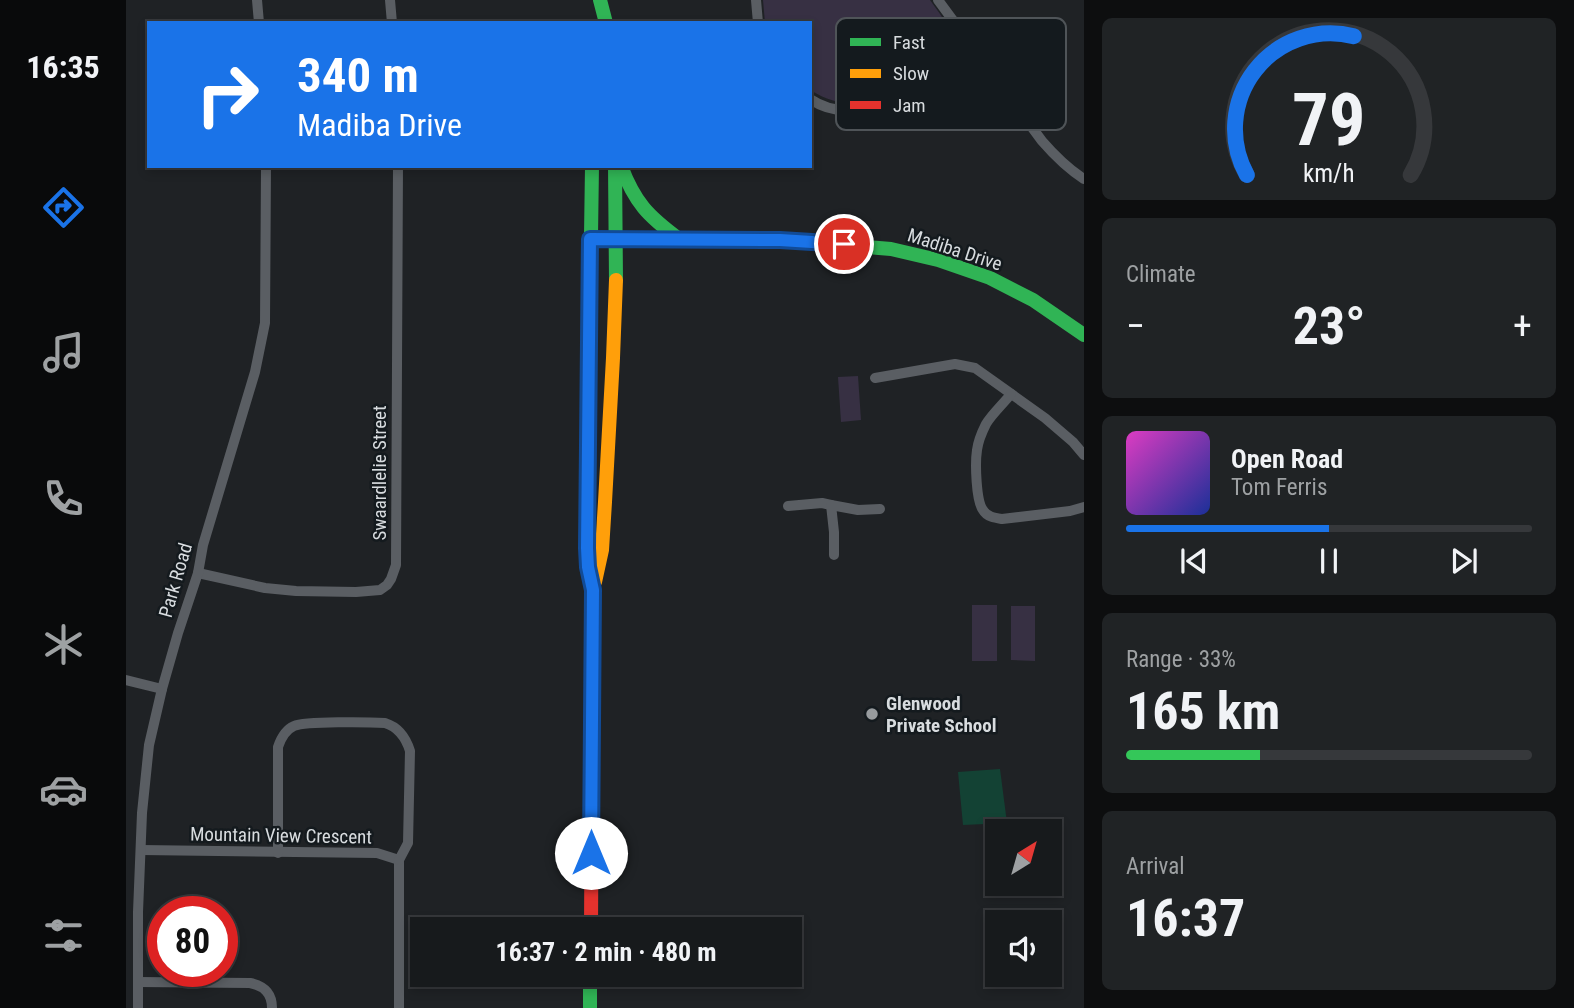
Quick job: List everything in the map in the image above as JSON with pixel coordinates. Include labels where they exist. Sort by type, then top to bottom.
[{"type":"main road","points":[[593,21],[598,0]]},
{"type":"main road","points":[[598,0],[605,21]]},
{"type":"main road","points":[[592,168],[587,548],[593,590]]},
{"type":"main road","points":[[591,917],[593,590],[602,550],[614,351],[615,168]]},
{"type":"main road","points":[[622,168],[634,199],[642,209],[679,239]]},
{"type":"main road","name":"Madiba Drive","points":[[590,239],[780,240],[891,249],[938,260],[989,278],[1033,300],[1084,335]]},
{"type":"main road","points":[[590,987],[590,1008]]},
{"type":"street","points":[[257,0],[259,21]]},
{"type":"street","points":[[390,0],[392,21]]},
{"type":"street","points":[[755,0],[758,21]]},
{"type":"street","points":[[938,0],[951,18]]},
{"type":"street","points":[[812,100],[836,109]]},
{"type":"street","points":[[1035,130],[1070,170],[1084,179]]},
{"type":"street","name":"Park Road","points":[[138,1008],[142,813],[149,746],[162,689],[198,573],[203,544],[255,372],[265,323],[266,168]]},
{"type":"street","name":"Swaardlelie Street","points":[[198,573],[265,588],[356,592],[380,590],[387,585],[395,571],[398,168]]},
{"type":"street","points":[[875,378],[955,364],[975,368],[1045,418],[1084,455]]},
{"type":"street","points":[[1011,394],[987,422],[980,438],[977,452],[978,490],[982,509],[986,514],[1002,519],[1084,507]]},
{"type":"street","points":[[788,506],[822,503],[858,510],[880,509]]},
{"type":"street","points":[[831,505],[834,555]]},
{"type":"street","points":[[126,680],[162,689]]},
{"type":"street","points":[[278,853],[278,747],[286,731],[298,724],[385,723],[396,728],[410,751],[408,843],[399,860],[399,1008]]},
{"type":"street","name":"Mountain View Crescent","points":[[141,850],[377,853],[399,860]]},
{"type":"street","points":[[138,982],[250,983],[267,991],[271,997],[272,1008]]},
{"type":"shaded area","points":[[763,0],[930,0],[942,18],[836,18],[836,101],[812,91],[812,21],[765,21]]},
{"type":"shaded area","points":[[858,376],[861,420],[841,422],[838,377]]},
{"type":"shaded area","points":[[972,605],[997,605],[997,661],[972,661]]},
{"type":"shaded area","points":[[1011,606],[1035,606],[1035,661],[1011,660]]},
{"type":"shaded area","points":[[1000,769],[1006,819],[985,819],[985,824],[963,825],[958,772]]},
{"type":"traffic: fast","points":[[600,0],[605,21]]},
{"type":"traffic: fast","points":[[589,376],[592,168]]},
{"type":"traffic: fast","points":[[615,168],[616,280]]},
{"type":"traffic: fast","points":[[622,168],[644,208],[679,239]]},
{"type":"traffic: fast","points":[[590,238],[794,241],[891,249],[938,260],[990,278],[1033,300],[1084,335]]},
{"type":"traffic: fast","points":[[590,987],[590,1008]]},
{"type":"traffic: slow","points":[[595,582],[602,550],[616,280]]},
{"type":"traffic: slow","points":[[589,376],[587,548],[593,590],[592,744]]},
{"type":"traffic: jam","points":[[591,917],[592,744]]},
{"type":"place","name":"Glenwood Private School","points":[[872,714]]},
{"type":"route","points":[[591,853],[593,590],[587,548],[590,239],[780,240],[844,244]]}]
